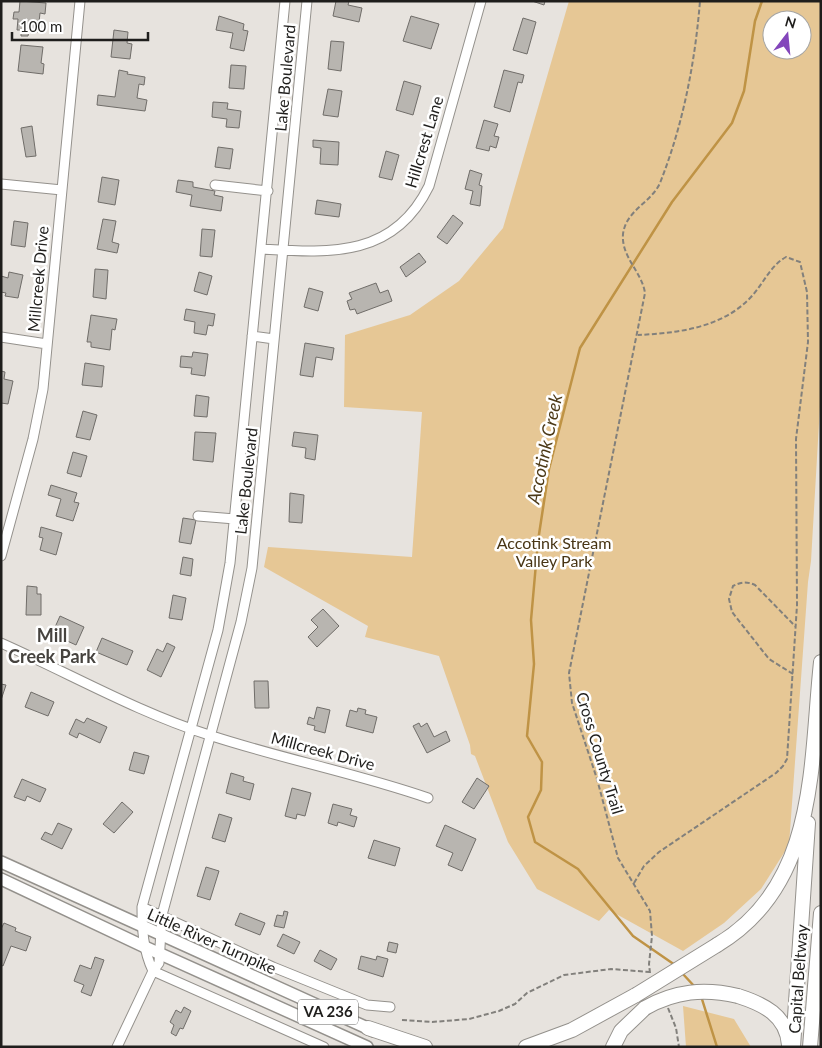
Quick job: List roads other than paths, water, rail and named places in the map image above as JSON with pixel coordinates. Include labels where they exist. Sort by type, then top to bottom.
[{"type":"highway","points":[[526,1047],[572,1030],[636,995],[716,945],[750,921],[780,881],[795,848],[804,818],[821,662]]},
{"type":"highway","points":[[793,1047],[812,753]]},
{"type":"highway","name":"Capital Beltway","points":[[810,1047],[821,914]]},
{"type":"highway","points":[[613,1047],[621,1031],[644,1008],[670,996],[687,992],[712,992],[738,996],[756,1002],[780,1018],[786,1028],[789,1047]]},
{"type":"highway","points":[[368,1028],[425,1047]]},
{"type":"main road","name":"Little River Turnpike","points":[[1,862],[410,1047]]},
{"type":"main road","name":"Little River Turnpike","points":[[1,879],[145,947],[367,1047]]},
{"type":"street","name":"Millcreek Drive","points":[[1,556],[34,439],[43,389],[80,1]]},
{"type":"street","name":"Lake Boulevard","points":[[153,971],[146,956],[142,927],[142,907],[224,602],[235,519],[285,1]]},
{"type":"street","name":"Lake Boulevard","points":[[161,954],[160,934],[162,915],[241,622],[252,568],[307,1]]},
{"type":"street","name":"Hillcrest Lane","points":[[262,249],[330,251],[364,246],[391,231],[417,206],[429,186],[481,1]]},
{"type":"street","points":[[1,184],[62,190]]},
{"type":"street","points":[[215,185],[268,191]]},
{"type":"street","points":[[252,336],[274,338]]},
{"type":"street","points":[[1,337],[47,344]]},
{"type":"street","points":[[198,516],[235,519]]},
{"type":"street","points":[[1,644],[132,704],[190,728]]},
{"type":"street","name":"Millcreek Drive","points":[[190,728],[376,780],[428,798]]},
{"type":"street","points":[[142,907],[273,967],[367,1005],[390,1007]]},
{"type":"street","points":[[117,1047],[153,971],[159,963],[161,954]]},
{"type":"street","points":[[153,971],[324,1047]]},
{"type":"waterway","name":"Accotink Creek","points":[[675,965],[633,936],[578,869],[535,842],[528,817],[541,790],[542,762],[527,736],[534,664],[531,620],[538,541],[549,469],[580,348],[672,202],[732,123],[744,91],[755,21],[762,1]]},
{"type":"waterway","name":"Accotink Creek","points":[[682,973],[695,987]]},
{"type":"waterway","name":"Accotink Creek","points":[[701,996],[717,1047]]},
{"type":"district","name":"Mill Creek Park","points":[[52,646]]},
{"type":"park label","name":"Accotink Stream Valley Park","points":[[554,552]]}]
